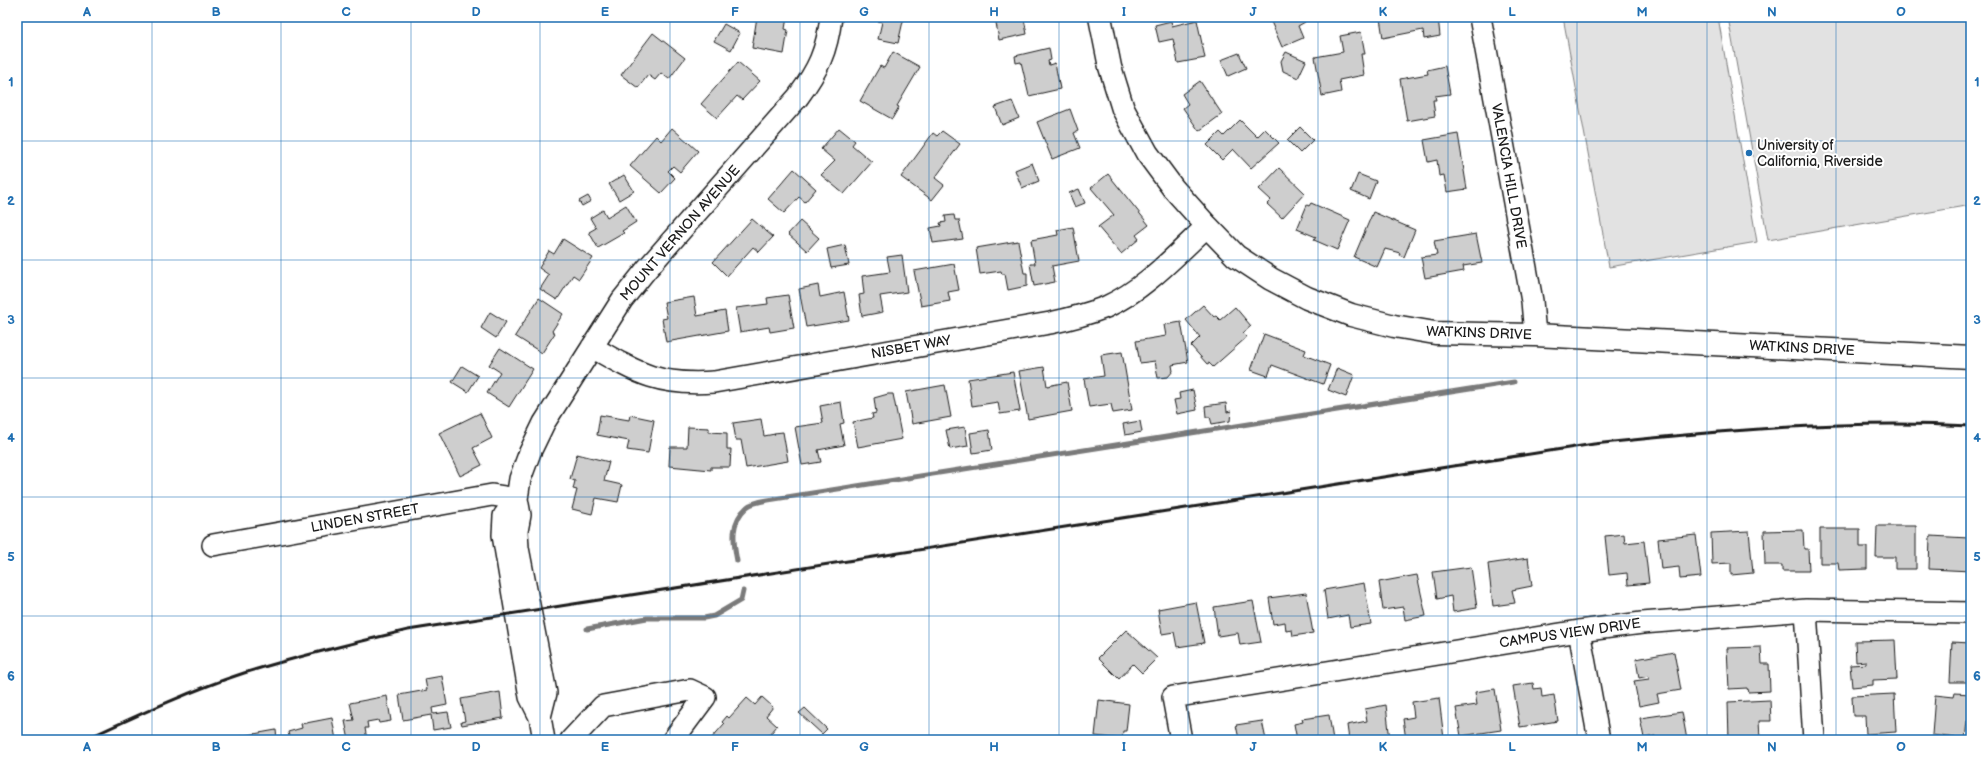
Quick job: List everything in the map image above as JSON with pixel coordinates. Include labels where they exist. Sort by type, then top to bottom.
[{"type":"main road","name":"WATKINS DRIVE","points":[[1100,17],[1110,67],[1123,109],[1148,153],[1173,188],[1236,256],[1271,279],[1307,298],[1351,315],[1394,326],[1434,333],[1535,335],[1971,357]]},
{"type":"street","name":"MOUNT VERNON AVENUE","points":[[544,740],[540,717],[530,697],[503,534],[504,516],[517,499],[520,478],[544,423],[622,300],[646,270],[798,97],[814,76],[824,51],[831,17]]},
{"type":"street","name":"VALENCIA HILL DRIVE","points":[[1480,17],[1532,301],[1535,335]]},
{"type":"street","name":"NISBET WAY","points":[[592,347],[627,367],[646,375],[670,382],[691,384],[722,380],[1050,323],[1076,317],[1107,306],[1145,282],[1207,226]]},
{"type":"street","name":"LINDEN STREET","points":[[213,545],[492,495],[517,499]]},
{"type":"street","name":"CAMPUS VIEW DRIVE","points":[[1181,740],[1173,697],[1579,631],[1706,617],[1806,610],[1971,614]]},
{"type":"street","points":[[1806,610],[1814,740]]},
{"type":"street","points":[[1579,631],[1599,740]]},
{"type":"street","points":[[571,740],[603,706],[690,690],[705,697],[672,740]]},
{"type":"shaded area","points":[[1563,17],[1718,17],[1757,242],[1609,267]]},
{"type":"shaded area","points":[[1728,17],[1971,17],[1971,205],[1768,240]]},
{"type":"building","points":[[757,17],[787,17],[785,29],[788,30],[784,54],[752,48]]},
{"type":"building","points":[[878,17],[904,17],[898,43],[878,39],[882,22],[878,21]]},
{"type":"building","points":[[995,17],[1027,17],[1024,19],[1027,34],[999,40]]},
{"type":"building","points":[[1269,17],[1303,17],[1305,22],[1298,26],[1303,38],[1282,47]]},
{"type":"building","points":[[1438,17],[1440,36],[1424,39],[1423,30],[1383,38],[1380,18]]},
{"type":"building","points":[[1197,20],[1205,58],[1178,63],[1173,39],[1159,42],[1155,25],[1171,21],[1172,26]]},
{"type":"building","points":[[724,24],[740,33],[731,50],[714,41]]},
{"type":"building","points":[[1361,32],[1365,54],[1361,54],[1364,75],[1339,80],[1341,92],[1322,96],[1315,57],[1343,52],[1340,36]]},
{"type":"building","points":[[653,33],[685,58],[669,79],[661,73],[655,80],[648,75],[638,88],[621,75]]},
{"type":"building","points":[[1049,48],[1051,60],[1048,61],[1049,65],[1055,63],[1060,89],[1029,96],[1021,62],[1016,63],[1015,56]]},
{"type":"building","points":[[893,52],[920,67],[897,106],[899,107],[892,119],[860,101],[880,66],[884,68]]},
{"type":"building","points":[[1286,52],[1306,61],[1298,78],[1283,71],[1281,61]]},
{"type":"building","points":[[1239,53],[1246,68],[1228,76],[1221,60]]},
{"type":"building","points":[[738,62],[760,81],[742,100],[737,96],[717,118],[701,104]]},
{"type":"building","points":[[1445,66],[1450,94],[1435,96],[1436,100],[1433,100],[1435,116],[1407,121],[1400,79],[1428,74],[1427,70]]},
{"type":"building","points":[[1200,81],[1222,114],[1199,131],[1183,108],[1188,104],[1182,94]]},
{"type":"building","points":[[1012,101],[1019,118],[1002,125],[995,107]]},
{"type":"building","points":[[1070,109],[1078,131],[1074,133],[1080,148],[1052,159],[1037,122]]},
{"type":"building","points":[[1240,120],[1257,137],[1265,129],[1279,143],[1251,168],[1233,149],[1222,160],[1207,145],[1220,132],[1224,136]]},
{"type":"building","points":[[1300,127],[1313,140],[1300,153],[1287,140]]},
{"type":"building","points":[[672,128],[698,151],[680,172],[673,166],[668,171],[675,178],[661,193],[630,166],[656,136],[661,141]]},
{"type":"building","points":[[839,128],[855,141],[852,145],[872,162],[844,194],[821,175],[835,161],[821,149]]},
{"type":"building","points":[[942,131],[960,144],[935,178],[944,185],[932,200],[901,177],[933,133],[937,136]]},
{"type":"building","points":[[1458,134],[1467,189],[1447,192],[1444,175],[1439,176],[1437,160],[1428,162],[1424,140]]},
{"type":"building","points":[[1032,163],[1039,181],[1022,188],[1015,170]]},
{"type":"building","points":[[1279,168],[1305,193],[1282,218],[1267,204],[1271,200],[1259,189]]},
{"type":"building","points":[[794,169],[816,189],[805,202],[799,197],[784,213],[768,199]]},
{"type":"building","points":[[1108,174],[1149,225],[1136,235],[1139,239],[1121,254],[1098,227],[1114,215],[1091,188]]},
{"type":"building","points":[[1358,174],[1376,181],[1369,199],[1351,191]]},
{"type":"building","points":[[624,175],[634,191],[619,200],[609,184]]},
{"type":"building","points":[[1079,189],[1085,203],[1075,207],[1069,193]]},
{"type":"building","points":[[588,196],[591,201],[582,206],[579,201]]},
{"type":"building","points":[[1311,203],[1350,220],[1337,250],[1314,240],[1316,237],[1297,229],[1307,205],[1309,206]]},
{"type":"building","points":[[626,205],[636,222],[622,231],[624,233],[598,248],[589,232],[596,228],[590,218],[603,210],[607,217]]},
{"type":"building","points":[[1373,212],[1415,230],[1404,257],[1399,255],[1400,253],[1385,249],[1377,267],[1354,257]]},
{"type":"building","points":[[954,215],[955,220],[959,220],[963,239],[933,243],[930,228],[941,226],[940,223],[946,222],[945,216]]},
{"type":"building","points":[[752,219],[773,237],[759,252],[753,247],[727,276],[713,262]]},
{"type":"building","points":[[800,221],[819,238],[807,251],[788,234]]},
{"type":"building","points":[[1073,227],[1079,261],[1052,266],[1055,282],[1034,286],[1030,264],[1035,264],[1031,240],[1058,235],[1057,230]]},
{"type":"building","points":[[1476,234],[1482,263],[1463,266],[1464,271],[1425,278],[1421,257],[1437,255],[1434,241]]},
{"type":"building","points":[[563,239],[593,258],[579,279],[573,275],[557,300],[540,289],[549,275],[539,268],[549,251],[554,254]]},
{"type":"building","points":[[1018,241],[1024,273],[1027,273],[1027,286],[1008,290],[1005,274],[1002,274],[1001,271],[980,274],[976,248]]},
{"type":"building","points":[[845,245],[849,265],[831,268],[827,249]]},
{"type":"building","points":[[902,255],[907,292],[880,296],[883,312],[862,316],[859,295],[864,294],[862,276],[890,272],[887,257]]},
{"type":"building","points":[[954,264],[959,290],[948,292],[950,301],[921,306],[914,271]]},
{"type":"building","points":[[818,285],[820,297],[844,292],[849,320],[806,327],[799,289]]},
{"type":"building","points":[[788,295],[794,328],[770,332],[769,327],[740,332],[736,308],[768,304],[767,298]]},
{"type":"building","points":[[694,297],[697,316],[725,311],[728,331],[666,342],[662,319],[667,318],[664,302]]},
{"type":"building","points":[[539,298],[563,314],[552,331],[555,333],[542,353],[515,336]]},
{"type":"building","points":[[1203,305],[1214,317],[1216,316],[1220,320],[1235,307],[1251,326],[1243,333],[1247,337],[1213,367],[1209,363],[1207,364],[1191,346],[1200,337],[1186,320]]},
{"type":"building","points":[[490,312],[506,322],[496,338],[481,328]]},
{"type":"building","points":[[1181,322],[1188,362],[1172,365],[1173,371],[1168,377],[1158,378],[1155,361],[1140,363],[1136,341],[1166,336],[1164,325]]},
{"type":"building","points":[[1264,334],[1306,350],[1304,355],[1330,365],[1323,384],[1272,365],[1268,376],[1251,370]]},
{"type":"building","points":[[500,348],[533,369],[509,407],[487,393],[500,372],[489,365]]},
{"type":"building","points":[[1122,352],[1132,410],[1113,413],[1111,404],[1089,407],[1084,379],[1104,376],[1101,355]]},
{"type":"building","points":[[462,366],[478,376],[468,392],[452,382]]},
{"type":"building","points":[[1044,367],[1047,386],[1067,382],[1072,411],[1028,419],[1019,371]]},
{"type":"building","points":[[1337,368],[1354,375],[1346,397],[1328,390]]},
{"type":"building","points":[[1013,372],[1020,411],[1000,414],[998,402],[972,406],[968,379]]},
{"type":"building","points":[[945,385],[951,417],[912,424],[906,392]]},
{"type":"building","points":[[1193,390],[1197,410],[1177,414],[1174,400],[1180,399],[1179,393]]},
{"type":"building","points":[[893,394],[902,439],[858,447],[853,422],[873,418],[872,414],[876,413],[874,398]]},
{"type":"building","points":[[841,402],[844,423],[840,424],[844,445],[818,450],[821,462],[802,465],[795,427],[823,423],[820,406]]},
{"type":"building","points":[[1226,403],[1227,412],[1231,411],[1230,421],[1212,424],[1210,417],[1206,417],[1205,406]]},
{"type":"building","points":[[480,413],[492,438],[473,448],[482,465],[460,476],[439,433]]},
{"type":"building","points":[[600,415],[629,420],[630,415],[654,420],[648,453],[627,450],[629,441],[597,435]]},
{"type":"building","points":[[761,419],[764,436],[783,432],[788,461],[746,468],[741,440],[736,440],[733,423]]},
{"type":"building","points":[[1140,421],[1142,432],[1125,435],[1123,424]]},
{"type":"building","points":[[688,427],[709,428],[709,432],[727,433],[727,449],[731,449],[730,467],[711,467],[711,470],[669,466],[670,447],[687,447]]},
{"type":"building","points":[[965,427],[968,446],[950,449],[946,430]]},
{"type":"building","points":[[989,430],[992,450],[973,453],[970,433]]},
{"type":"building","points":[[577,454],[609,462],[604,481],[622,485],[618,502],[596,498],[592,514],[572,509],[577,490],[573,489],[575,481],[570,479]]},
{"type":"building","points":[[1877,526],[1916,526],[1916,569],[1895,569],[1895,557],[1876,557]]},
{"type":"building","points":[[1820,529],[1860,529],[1860,547],[1867,547],[1867,569],[1839,570],[1838,563],[1820,563]]},
{"type":"building","points":[[1803,530],[1804,549],[1808,549],[1809,571],[1782,571],[1782,565],[1765,565],[1764,531]]},
{"type":"building","points":[[1749,531],[1753,573],[1731,575],[1731,563],[1712,564],[1711,533]]},
{"type":"building","points":[[1624,534],[1625,543],[1644,541],[1649,583],[1628,585],[1627,573],[1609,575],[1605,536]]},
{"type":"building","points":[[1696,535],[1701,577],[1680,579],[1679,567],[1661,569],[1658,539]]},
{"type":"building","points":[[1930,536],[1969,538],[1971,571],[1929,569]]},
{"type":"building","points":[[1528,558],[1532,586],[1512,590],[1515,603],[1493,606],[1488,564]]},
{"type":"building","points":[[1471,567],[1477,608],[1453,612],[1451,596],[1437,599],[1433,572]]},
{"type":"building","points":[[1417,575],[1426,616],[1405,620],[1403,607],[1383,610],[1379,582]]},
{"type":"building","points":[[1364,583],[1371,624],[1350,627],[1348,615],[1328,619],[1324,590]]},
{"type":"building","points":[[1306,593],[1313,633],[1293,636],[1292,630],[1286,631],[1285,622],[1273,624],[1269,598]]},
{"type":"building","points":[[1253,601],[1261,642],[1240,645],[1238,633],[1218,636],[1214,607]]},
{"type":"building","points":[[1196,602],[1204,643],[1177,647],[1174,632],[1162,634],[1158,609]]},
{"type":"building","points":[[1126,630],[1157,658],[1142,673],[1133,664],[1119,679],[1098,658]]},
{"type":"building","points":[[1895,640],[1897,679],[1873,680],[1873,685],[1852,687],[1850,665],[1866,664],[1866,661],[1856,662],[1855,641]]},
{"type":"building","points":[[1952,642],[1971,643],[1971,687],[1969,686],[1970,682],[1950,682]]},
{"type":"building","points":[[1761,647],[1762,664],[1769,664],[1770,691],[1748,692],[1747,688],[1729,689],[1727,648]]},
{"type":"building","points":[[1674,652],[1681,690],[1657,694],[1659,702],[1639,706],[1634,681],[1649,679],[1649,676],[1639,678],[1636,659]]},
{"type":"building","points":[[442,676],[447,705],[432,708],[433,714],[448,712],[451,727],[433,730],[431,715],[403,720],[399,695],[427,690],[425,679]]},
{"type":"building","points":[[1533,683],[1534,689],[1541,688],[1542,697],[1554,695],[1558,721],[1520,727],[1513,686]]},
{"type":"building","points":[[1495,689],[1501,730],[1461,736],[1456,708],[1477,705],[1475,692]]},
{"type":"building","points":[[500,692],[503,718],[462,725],[461,722],[465,721],[461,699]]},
{"type":"building","points":[[1955,693],[1971,694],[1971,721],[1967,721],[1965,739],[1932,735],[1935,695],[1954,697]]},
{"type":"building","points":[[1894,694],[1896,732],[1866,734],[1865,716],[1853,716],[1852,696]]},
{"type":"building","points":[[387,696],[391,721],[379,723],[378,720],[367,722],[368,728],[365,728],[367,740],[349,740],[345,721],[354,720],[350,703]]},
{"type":"building","points":[[762,697],[773,707],[766,716],[777,726],[765,740],[710,740],[724,724],[722,722],[727,716],[729,718],[747,698],[755,705]]},
{"type":"building","points":[[1439,698],[1444,739],[1406,740],[1403,719],[1414,717],[1412,702]]},
{"type":"building","points":[[1099,700],[1129,704],[1126,731],[1123,731],[1122,739],[1095,736]]},
{"type":"building","points":[[1770,700],[1771,721],[1759,721],[1760,739],[1729,740],[1728,702]]},
{"type":"building","points":[[1386,705],[1390,740],[1349,740],[1347,725],[1367,721],[1365,709]]},
{"type":"building","points":[[805,708],[827,729],[822,734],[799,713]]},
{"type":"building","points":[[1682,712],[1687,740],[1656,740],[1655,736],[1644,738],[1640,718]]},
{"type":"building","points":[[1329,715],[1333,740],[1297,740],[1294,724],[1303,722],[1302,719]]},
{"type":"building","points":[[332,718],[336,740],[290,740],[288,732],[302,728],[301,724]]},
{"type":"building","points":[[1262,721],[1266,740],[1232,740],[1239,739],[1236,725]]},
{"type":"building","points":[[276,730],[277,740],[238,740],[237,737]]},
{"type":"waterway","points":[[737,561],[734,546],[735,525],[742,513],[751,504],[1514,382]]},
{"type":"waterway","points":[[587,629],[647,618],[704,618],[714,616],[741,600],[743,591]]},
{"type":"railway","points":[[84,740],[143,713],[223,680],[305,655],[408,630],[1594,444],[1735,431],[1830,425],[1924,424],[1971,426]]},
{"type":"place","name":"University of California, Riverside","points":[[1749,153]]}]
